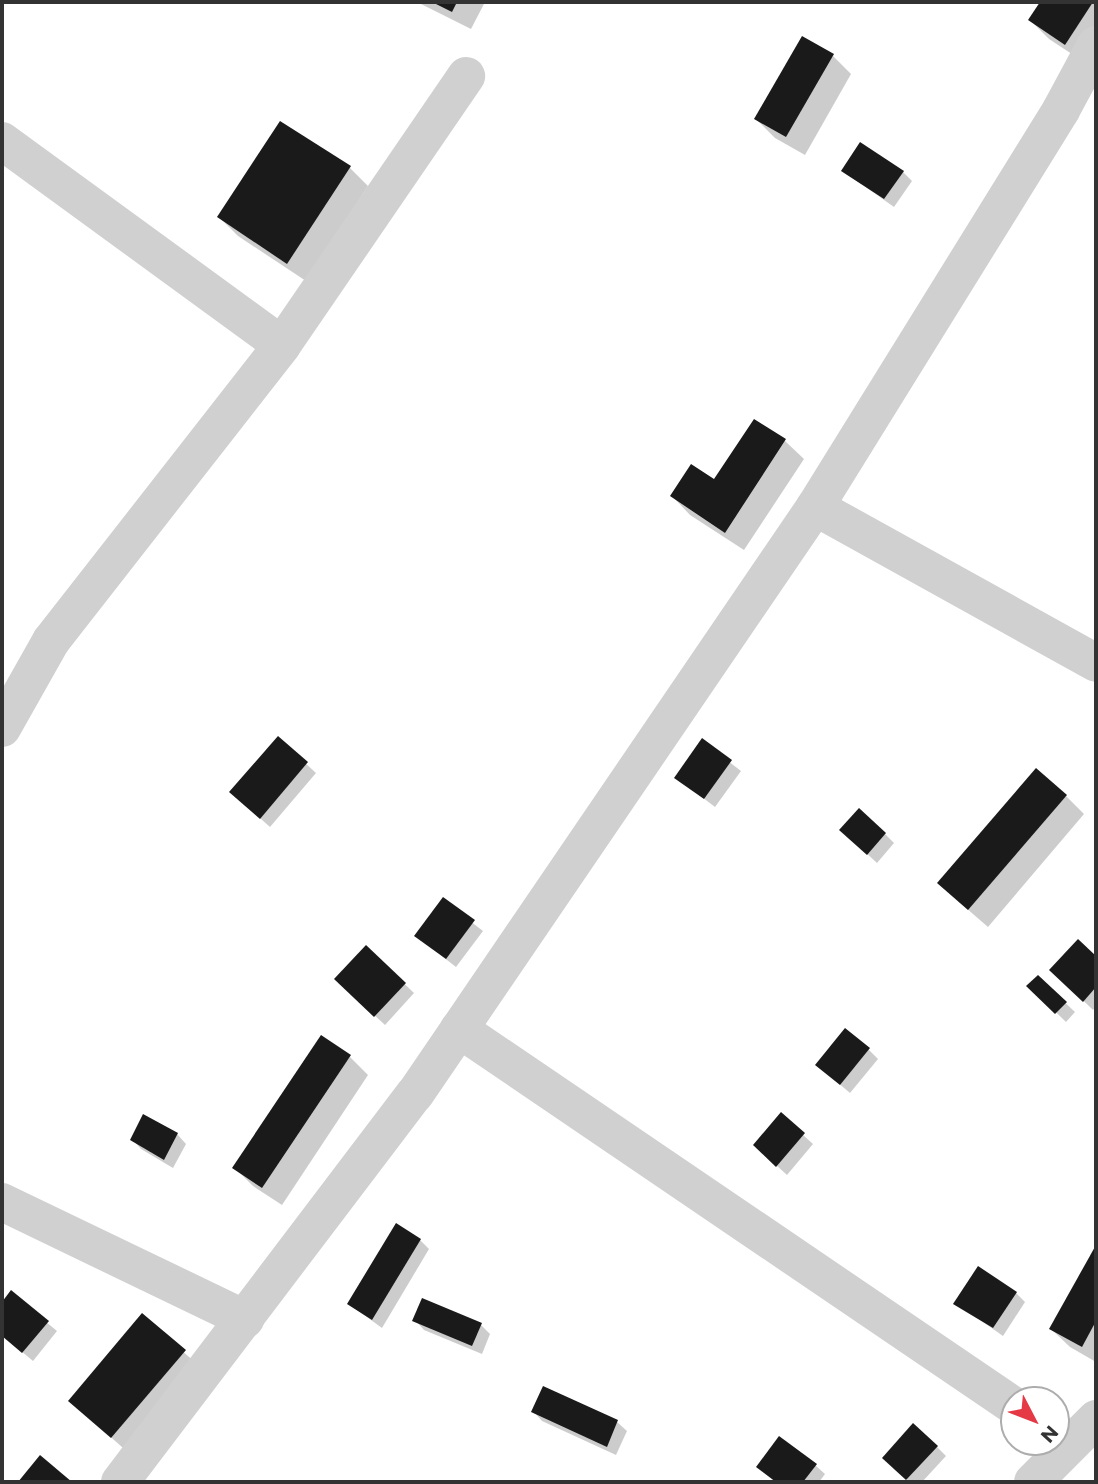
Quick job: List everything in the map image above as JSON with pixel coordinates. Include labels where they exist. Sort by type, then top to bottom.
[{"type":"street","points":[[120,1482],[415,1094],[815,507],[1061,110],[1096,44]]},
{"type":"street","points":[[2,729],[51,641],[282,345],[466,76]]},
{"type":"street","points":[[2,141],[282,345]]},
{"type":"street","points":[[815,507],[1096,663]]},
{"type":"street","points":[[459,1029],[1000,1396]]},
{"type":"street","points":[[2,1202],[245,1319]]},
{"type":"street","points":[[1033,1482],[1080,1439]]},
{"type":"building","points":[[432,2],[457,2],[452,12]]},
{"type":"building","points":[[1040,2],[1093,2],[1065,45],[1028,20]]},
{"type":"building","points":[[802,36],[834,54],[786,137],[754,119]]},
{"type":"building","points":[[280,121],[351,166],[287,264],[217,217]]},
{"type":"building","points":[[860,142],[904,171],[884,199],[841,171]]},
{"type":"building","points":[[754,419],[786,439],[725,533],[670,496],[691,464],[714,479]]},
{"type":"building","points":[[278,736],[308,762],[260,819],[229,792]]},
{"type":"building","points":[[702,738],[732,760],[704,799],[674,778]]},
{"type":"building","points":[[1036,768],[1067,795],[968,910],[937,883]]},
{"type":"building","points":[[859,808],[886,833],[867,855],[839,830]]},
{"type":"building","points":[[443,897],[475,920],[446,959],[414,936]]},
{"type":"building","points":[[1078,939],[1096,956],[1096,987],[1083,1002],[1049,970]]},
{"type":"building","points":[[366,945],[406,983],[374,1017],[334,979]]},
{"type":"building","points":[[1038,975],[1067,1002],[1055,1014],[1026,986]]},
{"type":"building","points":[[845,1028],[870,1048],[840,1085],[815,1065]]},
{"type":"building","points":[[321,1035],[351,1055],[262,1188],[232,1168]]},
{"type":"building","points":[[781,1112],[805,1133],[776,1167],[753,1145]]},
{"type":"building","points":[[143,1114],[178,1133],[164,1160],[130,1140]]},
{"type":"building","points":[[396,1223],[421,1239],[372,1320],[347,1304]]},
{"type":"building","points":[[1096,1245],[1096,1321],[1082,1347],[1049,1329]]},
{"type":"building","points":[[978,1266],[1017,1292],[993,1328],[953,1304]]},
{"type":"building","points":[[11,1290],[49,1321],[22,1353],[2,1336],[2,1302]]},
{"type":"building","points":[[422,1298],[482,1323],[472,1346],[412,1321]]},
{"type":"building","points":[[142,1313],[186,1350],[111,1438],[68,1401]]},
{"type":"building","points":[[543,1386],[618,1420],[607,1447],[531,1412]]},
{"type":"building","points":[[913,1423],[938,1446],[906,1480],[882,1458]]},
{"type":"building","points":[[779,1436],[817,1464],[803,1482],[776,1482],[756,1467]]},
{"type":"building","points":[[40,1455],[72,1482],[18,1482]]}]
